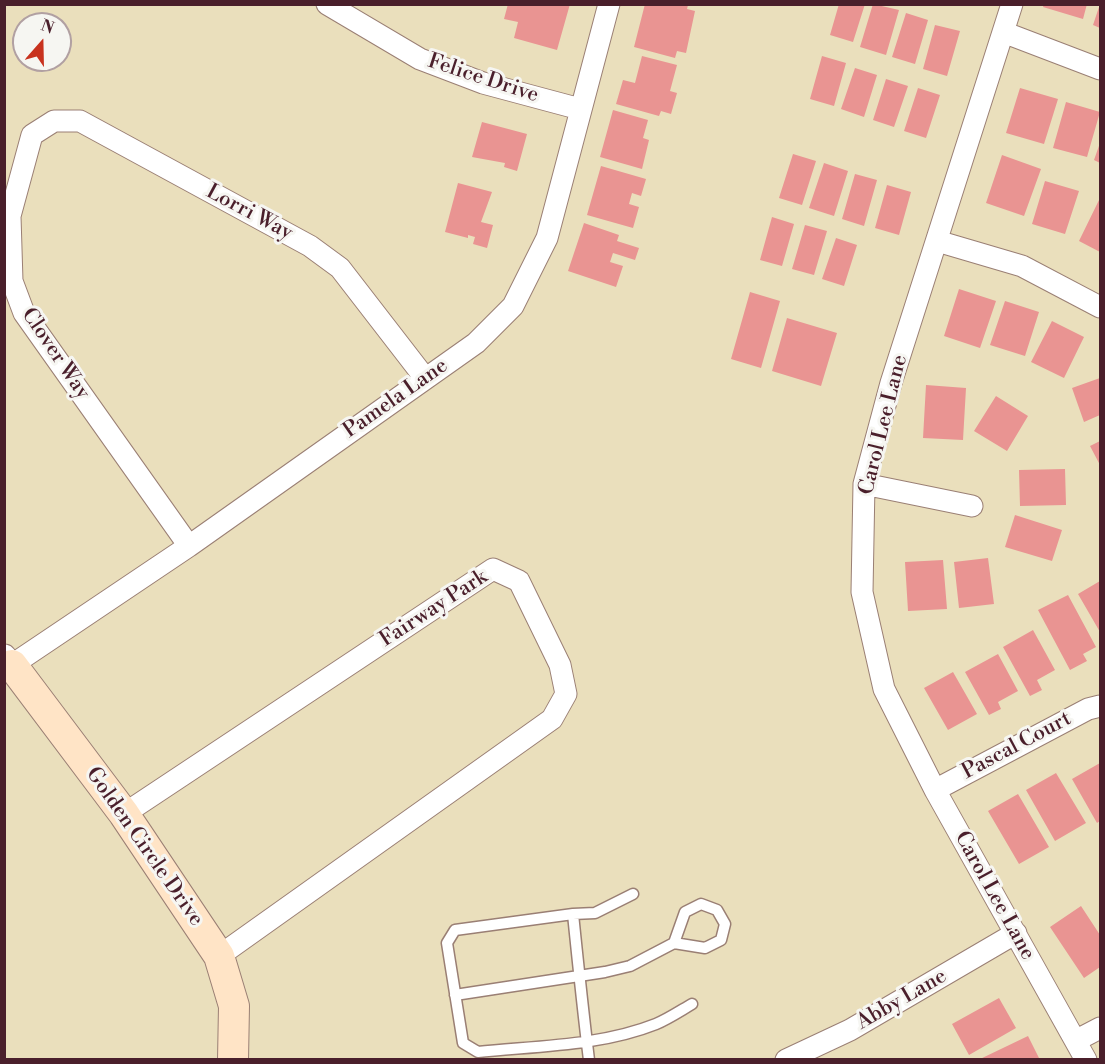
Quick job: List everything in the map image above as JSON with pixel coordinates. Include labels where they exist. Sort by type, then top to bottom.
[{"type":"street","name":"Felice Drive","points":[[327,4],[420,59],[483,83],[580,109]]},
{"type":"street","name":"Pamela Lane","points":[[8,659],[189,546],[476,343],[513,306],[547,238],[609,4]]},
{"type":"street","name":"Carol Lee Lane","points":[[1012,4],[891,383],[864,484],[862,592],[884,689],[935,790],[1086,1059]]},
{"type":"street","points":[[1003,32],[1101,69]]},
{"type":"street","name":"Lorri Way","points":[[32,135],[54,120],[80,121],[310,246],[340,268],[425,378]]},
{"type":"street","name":"Clover Way","points":[[32,135],[10,216],[12,281],[24,313],[189,546]]},
{"type":"street","points":[[937,241],[1022,266],[1101,307]]},
{"type":"street","points":[[864,484],[972,506]]},
{"type":"street","name":"Fairway Park","points":[[124,814],[493,569],[519,581],[560,665],[566,694],[552,719],[219,956]]},
{"type":"street","name":"Golden Circle Drive","points":[[8,659],[124,814],[219,956],[234,1006],[233,1059]]},
{"type":"street","name":"Pascal Court","points":[[935,790],[1088,709],[1101,706]]},
{"type":"street","name":"Abby Lane","points":[[786,1059],[850,1030],[1016,933]]},
{"type":"street","points":[[1077,1040],[1101,1028]]},
{"type":"lane","points":[[633,894],[595,913],[455,930],[447,943],[463,1043],[478,1052],[635,1032],[657,1024],[692,1005]]},
{"type":"lane","points":[[455,995],[580,977],[630,966],[674,943],[705,948],[721,940],[725,924],[717,910],[701,904],[685,912],[674,943]]},
{"type":"lane","points":[[573,914],[589,1059]]},
{"type":"building","points":[[508,4],[570,4],[557,50],[514,38],[518,22],[504,19]]},
{"type":"building","points":[[645,4],[685,4],[688,5],[687,9],[695,11],[686,53],[677,51],[675,58],[634,47]]},
{"type":"building","points":[[839,4],[865,4],[853,42],[830,35]]},
{"type":"building","points":[[873,4],[899,10],[886,55],[860,47]]},
{"type":"building","points":[[1044,4],[1087,4],[1083,19],[1043,7]]},
{"type":"building","points":[[1100,4],[1100,28],[1093,25]]},
{"type":"building","points":[[906,13],[928,20],[915,64],[892,57]]},
{"type":"building","points":[[935,25],[960,31],[947,76],[923,69]]},
{"type":"building","points":[[642,56],[677,65],[670,91],[677,93],[671,114],[661,111],[659,116],[616,104],[623,80],[635,83]]},
{"type":"building","points":[[822,56],[846,63],[834,106],[810,99]]},
{"type":"building","points":[[855,68],[877,75],[864,117],[841,109]]},
{"type":"building","points":[[886,79],[908,86],[894,127],[873,120]]},
{"type":"building","points":[[918,88],[940,95],[926,138],[904,131]]},
{"type":"building","points":[[1020,88],[1058,99],[1044,144],[1006,133]]},
{"type":"building","points":[[1066,102],[1100,112],[1087,157],[1053,148]]},
{"type":"building","points":[[613,110],[648,120],[643,138],[649,140],[642,169],[600,157]]},
{"type":"building","points":[[482,122],[527,134],[517,171],[504,167],[505,163],[472,157]]},
{"type":"building","points":[[1100,143],[1100,163],[1094,160]]},
{"type":"building","points":[[793,154],[816,161],[802,205],[779,198]]},
{"type":"building","points":[[1002,155],[1041,169],[1024,216],[986,203]]},
{"type":"building","points":[[824,163],[848,171],[834,216],[809,208]]},
{"type":"building","points":[[601,166],[646,179],[641,196],[632,193],[629,204],[639,207],[633,228],[587,215]]},
{"type":"building","points":[[855,174],[877,180],[864,226],[842,219]]},
{"type":"building","points":[[1045,181],[1079,191],[1065,234],[1032,224]]},
{"type":"building","points":[[458,183],[492,192],[481,222],[493,225],[487,248],[473,244],[475,237],[468,235],[468,238],[445,232]]},
{"type":"building","points":[[887,185],[911,192],[899,235],[875,228]]},
{"type":"building","points":[[1100,198],[1100,252],[1079,241]]},
{"type":"building","points":[[772,217],[794,224],[782,266],[760,260]]},
{"type":"building","points":[[584,223],[619,235],[617,241],[639,248],[635,260],[613,253],[610,262],[623,266],[616,287],[568,271]]},
{"type":"building","points":[[805,225],[827,231],[814,275],[792,269]]},
{"type":"building","points":[[836,238],[857,245],[844,286],[822,279]]},
{"type":"building","points":[[959,289],[996,301],[980,348],[944,336]]},
{"type":"building","points":[[750,292],[780,301],[761,368],[731,359]]},
{"type":"building","points":[[1005,301],[1039,312],[1025,356],[990,345]]},
{"type":"building","points":[[787,318],[837,333],[821,386],[772,371]]},
{"type":"building","points":[[1052,321],[1084,337],[1064,378],[1031,362]]},
{"type":"building","points":[[1100,378],[1100,415],[1084,422],[1072,388]]},
{"type":"building","points":[[926,385],[966,388],[963,440],[923,438]]},
{"type":"building","points":[[996,396],[1028,416],[1007,451],[974,431]]},
{"type":"building","points":[[1100,441],[1100,465],[1090,446]]},
{"type":"building","points":[[1065,469],[1066,505],[1020,506],[1019,470]]},
{"type":"building","points":[[1015,515],[1062,530],[1052,561],[1005,547]]},
{"type":"building","points":[[988,558],[994,604],[959,608],[954,562]]},
{"type":"building","points":[[943,560],[947,609],[908,611],[905,562]]},
{"type":"building","points":[[1100,581],[1100,632],[1078,594]]},
{"type":"building","points":[[1068,595],[1096,647],[1083,654],[1087,661],[1070,670],[1038,610]]},
{"type":"building","points":[[1033,630],[1055,670],[1037,680],[1042,690],[1030,696],[1003,647]]},
{"type":"building","points":[[998,654],[1018,691],[998,702],[1001,709],[989,715],[965,672]]},
{"type":"building","points":[[953,672],[977,714],[948,730],[924,688]]},
{"type":"building","points":[[1100,763],[1100,821],[1097,823],[1072,779]]},
{"type":"building","points":[[1056,773],[1086,823],[1055,841],[1026,790]]},
{"type":"building","points":[[1018,794],[1049,847],[1019,864],[988,811]]},
{"type":"building","points":[[1081,906],[1100,935],[1100,967],[1084,978],[1050,927]]},
{"type":"building","points":[[999,998],[1016,1028],[969,1055],[952,1024]]},
{"type":"building","points":[[1028,1036],[1040,1060],[978,1060]]}]
